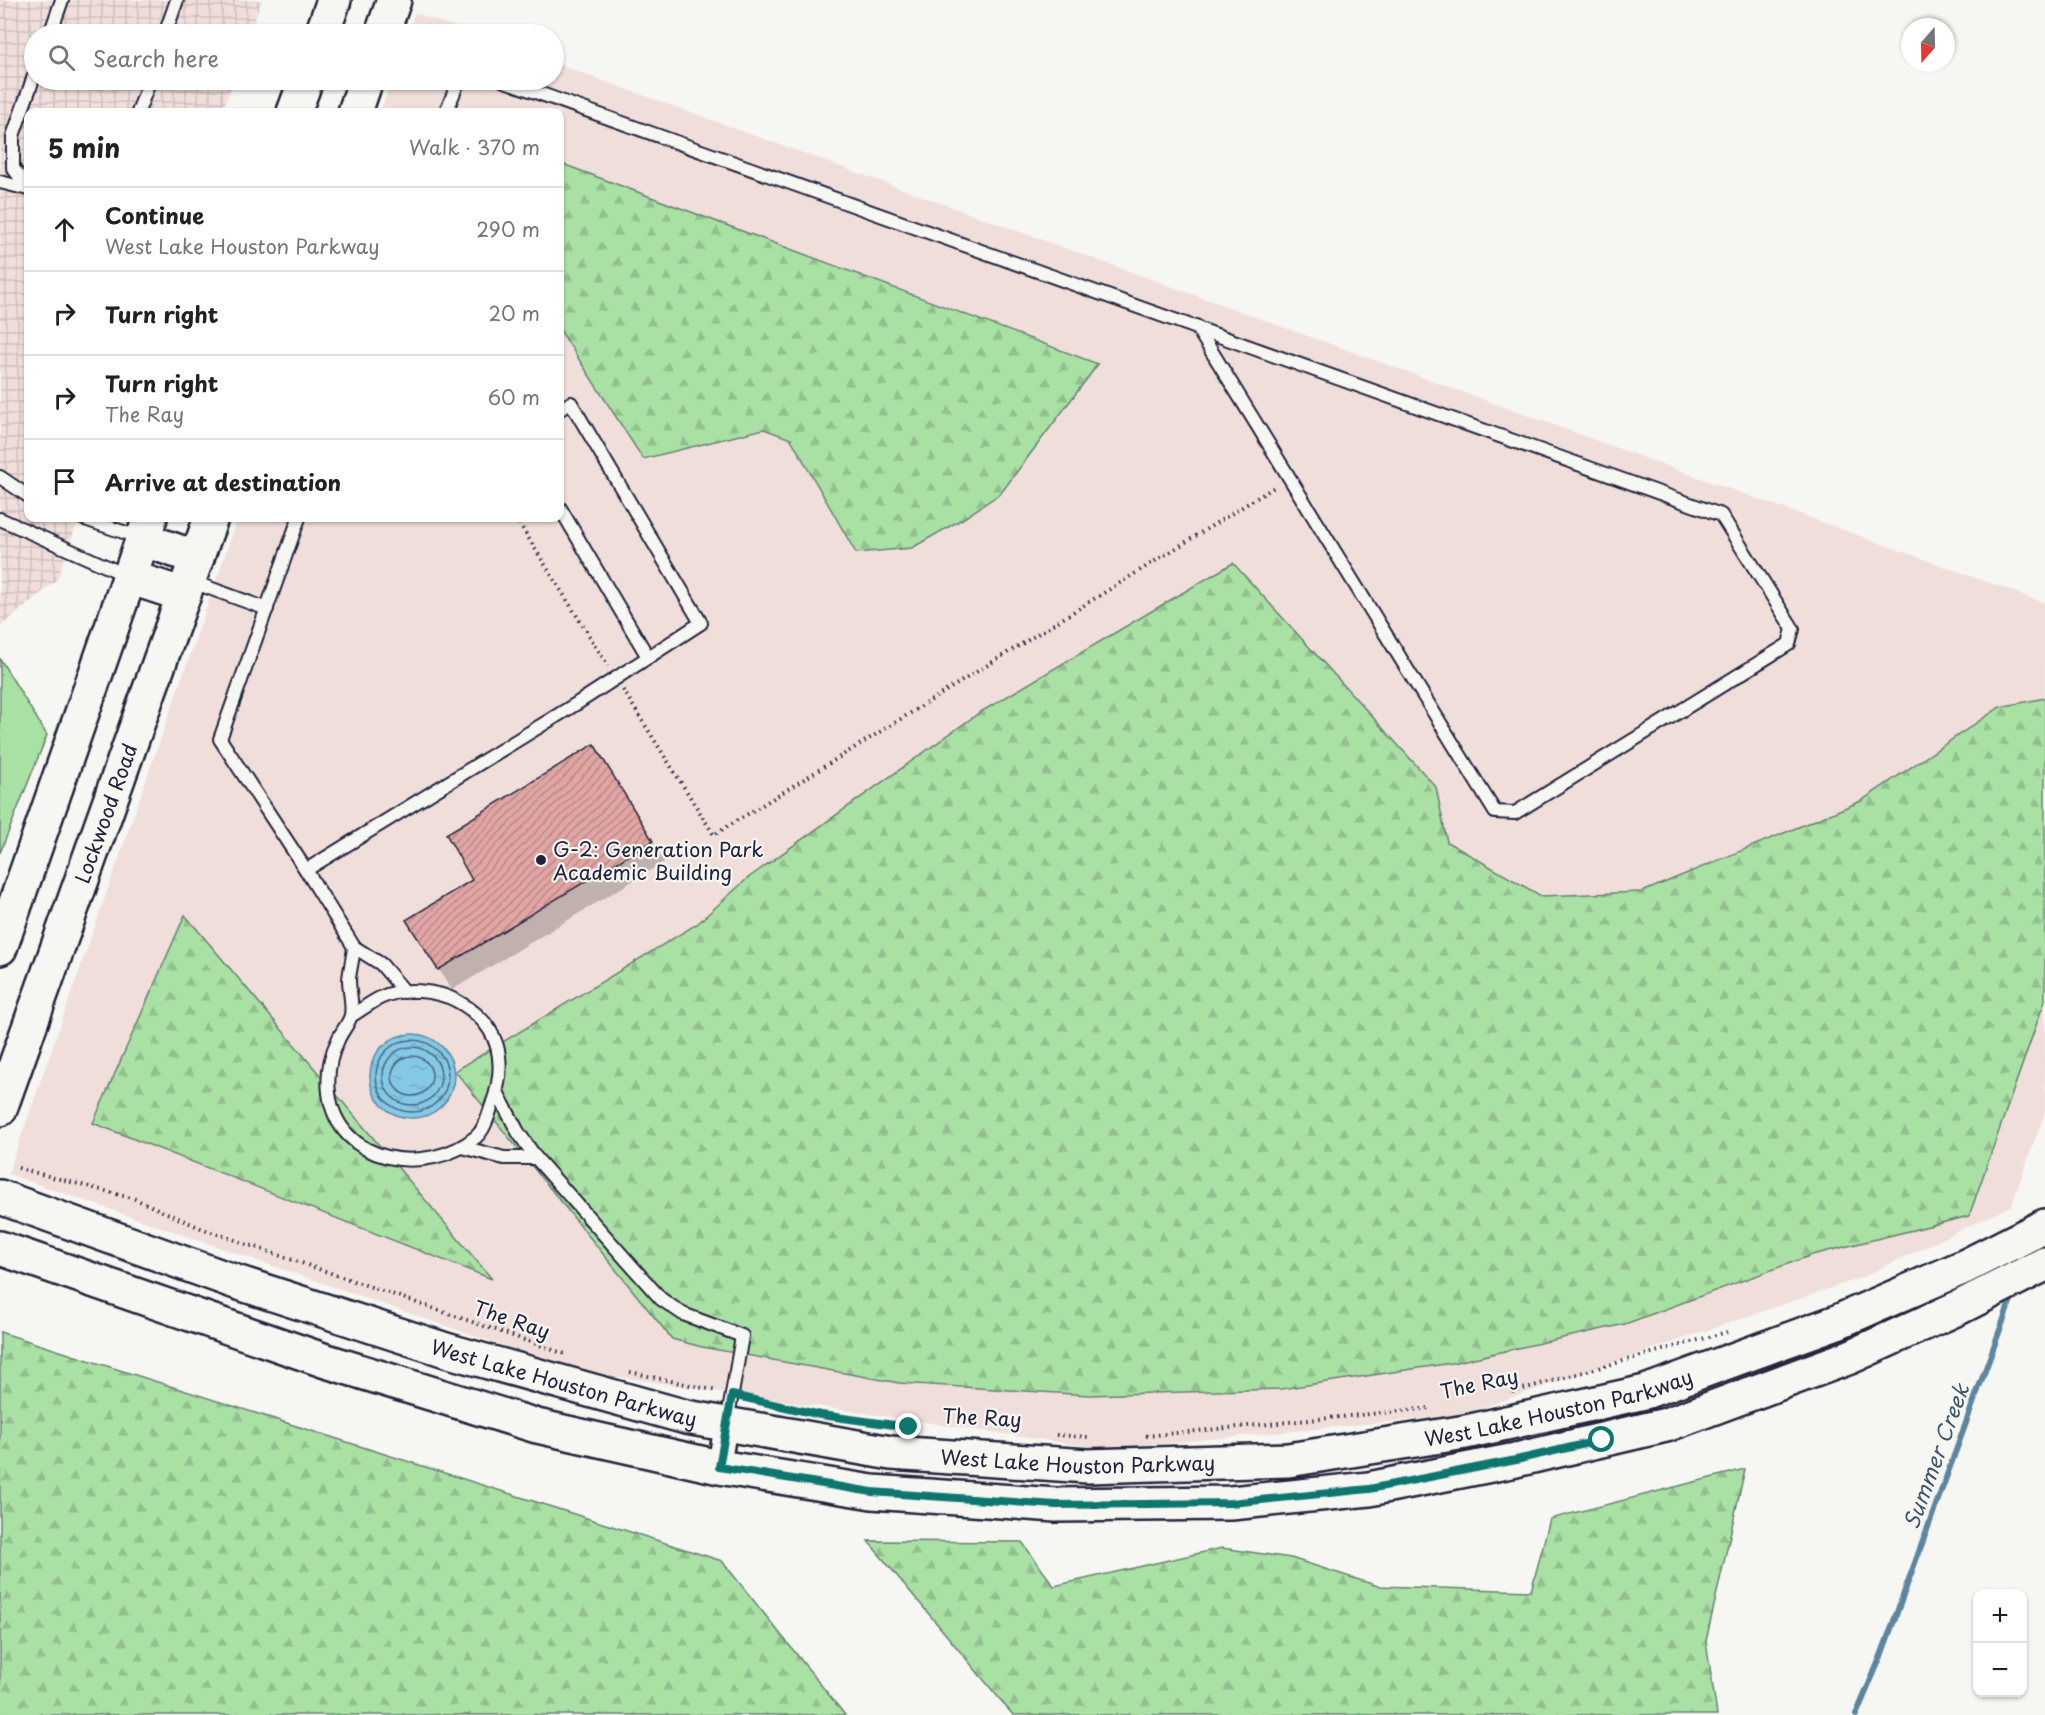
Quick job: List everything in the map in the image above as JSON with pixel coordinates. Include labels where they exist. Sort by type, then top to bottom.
[{"type":"main road","points":[[326,24],[334,0]]},
{"type":"main road","points":[[386,24],[394,0]]},
{"type":"main road","points":[[296,108],[302,90]]},
{"type":"main road","points":[[356,108],[362,90]]},
{"type":"main road","name":"Lockwood Road","points":[[0,1109],[210,522]]},
{"type":"main road","points":[[0,948],[146,528],[190,578]]},
{"type":"main road","points":[[129,577],[190,578]]},
{"type":"main road","name":"West Lake Houston Parkway","points":[[0,1197],[233,1281],[449,1351],[686,1417],[729,1409],[902,1454],[1088,1466],[1288,1460],[1466,1432],[1645,1392],[1837,1322],[1964,1267],[2045,1226]]},
{"type":"main road","name":"West Lake Houston Parkway","points":[[0,1248],[323,1359],[537,1426],[719,1467],[872,1492],[1056,1505],[1231,1503],[1369,1489],[1516,1460],[1666,1425],[1850,1357],[1960,1307],[2045,1264]]},
{"type":"street","points":[[719,1467],[729,1409]]},
{"type":"lane","points":[[54,24],[62,0]]},
{"type":"lane","points":[[169,24],[177,0]]},
{"type":"lane","points":[[24,183],[13,168],[13,136],[29,90]]},
{"type":"lane","points":[[140,108],[146,90]]},
{"type":"lane","points":[[448,108],[455,90]]},
{"type":"lane","points":[[530,90],[1196,326],[1721,515],[1793,629],[1789,644],[1515,813],[1495,813],[1196,326]]},
{"type":"lane","points":[[0,182],[24,188]]},
{"type":"lane","points":[[306,870],[616,679],[701,623],[571,403],[564,407]]},
{"type":"lane","points":[[0,477],[24,493]]},
{"type":"lane","points":[[564,515],[648,657]]},
{"type":"lane","points":[[0,519],[129,577]]},
{"type":"lane","points":[[108,522],[146,528]]},
{"type":"lane","points":[[298,522],[220,739],[354,947],[381,964],[405,992]]},
{"type":"lane","points":[[190,578],[267,609]]},
{"type":"lane","points":[[351,1016],[349,978],[354,947]]},
{"type":"lane","points":[[405,992],[446,995],[480,1017],[492,1033],[500,1056],[501,1074],[497,1092],[486,1122],[478,1135],[462,1147],[434,1159],[401,1160],[366,1149],[343,1129],[329,1095],[330,1061],[337,1041],[351,1016],[383,996],[405,992]]},
{"type":"lane","points":[[497,1092],[518,1132],[536,1158],[661,1299],[683,1314],[742,1336],[729,1409]]},
{"type":"lane","points":[[462,1147],[504,1158],[536,1158]]},
{"type":"path","points":[[518,522],[714,835],[1289,478]]},
{"type":"path","name":"The Ray","points":[[18,1168],[135,1199],[203,1229],[570,1355]]},
{"type":"path","name":"The Ray","points":[[1501,1395],[1734,1329]]},
{"type":"path","points":[[619,1369],[729,1409]]},
{"type":"path","name":"The Ray","points":[[1134,1437],[1432,1408]]},
{"type":"path","points":[[1054,1435],[1099,1438]]},
{"type":"shaded area","points":[[0,0],[262,0],[253,24],[24,24],[24,90],[230,90],[224,108],[24,108],[24,522],[78,522],[57,580],[0,627]]},
{"type":"shaded area","points":[[415,13],[447,24],[411,24]]},
{"type":"shaded area","points":[[564,67],[2045,603],[2045,1112],[2011,1206],[1860,1278],[1461,1415],[1105,1449],[573,1370],[8,1174],[237,522],[564,522],[564,108],[382,108],[388,90],[564,90]]},
{"type":"green space","points":[[564,164],[1098,364],[1001,493],[964,518],[912,548],[856,553],[791,439],[764,429],[643,459],[564,336]]},
{"type":"green space","points":[[1233,563],[1436,787],[1447,842],[1541,896],[1642,892],[1861,801],[2000,707],[2045,698],[2045,1000],[1969,1216],[1812,1255],[1625,1324],[1452,1363],[1281,1389],[1089,1395],[899,1383],[702,1347],[672,1339],[455,1071],[697,924],[748,878],[979,713]]},
{"type":"green space","points":[[0,659],[47,735],[0,853]]},
{"type":"green space","points":[[185,915],[492,1279],[93,1123]]},
{"type":"green space","points":[[0,1332],[722,1561],[845,1715],[0,1715]]},
{"type":"green space","points":[[1745,1469],[1706,1641],[1717,1715],[1013,1715],[868,1541],[1022,1542],[1054,1586],[1222,1548],[1291,1558],[1378,1586],[1531,1591],[1550,1519]]},
{"type":"water","points":[[412,1034],[428,1037],[442,1046],[451,1060],[454,1076],[451,1092],[442,1106],[428,1115],[412,1118],[396,1115],[382,1106],[373,1092],[370,1076],[373,1060],[382,1046],[396,1037]]},
{"type":"building","name":"G-2: Generation Park Academic Building","points":[[594,744],[653,841],[438,970],[406,920],[472,880],[446,834]]},
{"type":"waterway","name":"Summer Creek","points":[[1856,1715],[1881,1656],[2013,1294]]},
{"type":"place","name":"G-2: Generation Park Academic Building","points":[[541,860]]},
{"type":"route","points":[[909,1427],[821,1415],[732,1395],[719,1467],[872,1492],[1056,1505],[1231,1503],[1369,1489],[1516,1460],[1602,1440]]}]
